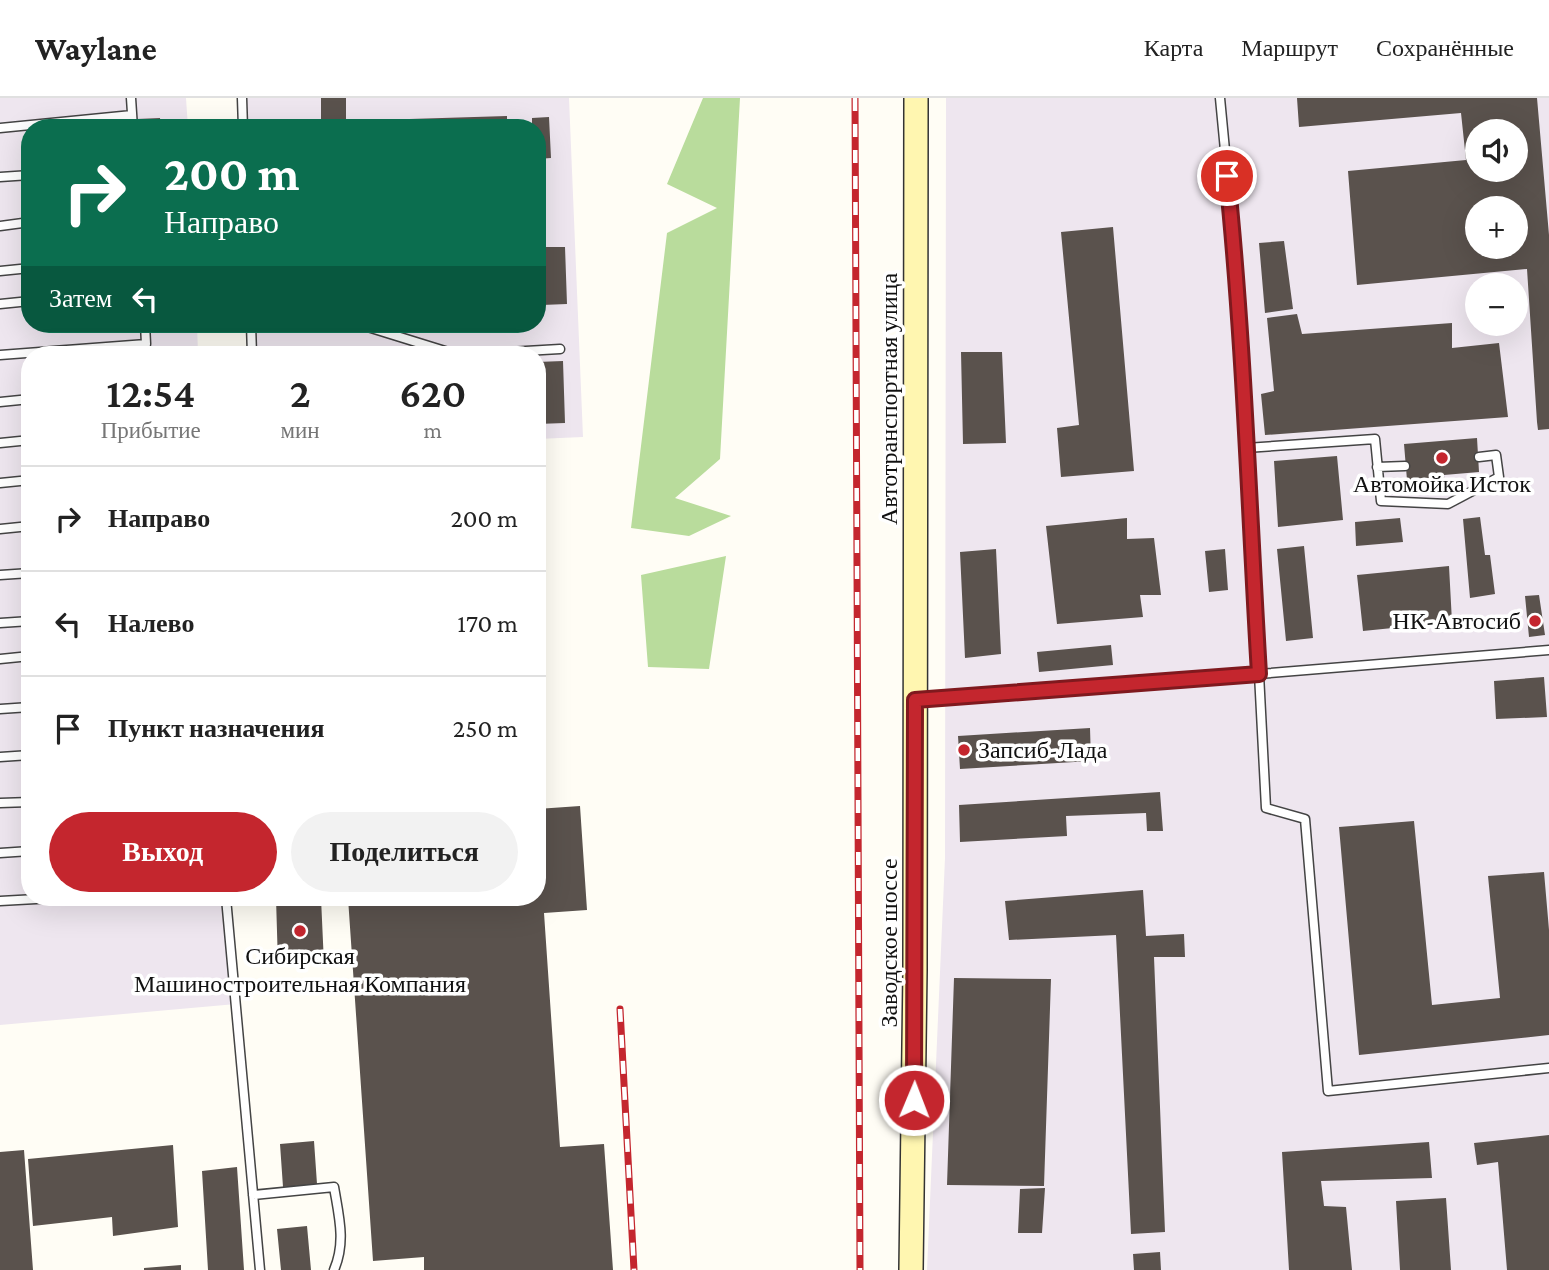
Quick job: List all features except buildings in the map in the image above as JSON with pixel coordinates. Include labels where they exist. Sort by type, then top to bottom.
[{"type":"main road","name":"Автотранспортная улица","points":[[915,700],[916,98]]},
{"type":"main road","name":"Заводское шоссе","points":[[911,1270],[915,700]]},
{"type":"lane","points":[[131,98],[132,119]]},
{"type":"lane","points":[[242,98],[243,119]]},
{"type":"lane","points":[[1220,98],[1240,307],[1266,808],[1305,819],[1328,1091],[1549,1068]]},
{"type":"lane","points":[[91,119],[132,115]]},
{"type":"lane","points":[[0,128],[21,126]]},
{"type":"lane","points":[[0,177],[21,176]]},
{"type":"lane","points":[[0,226],[21,223]]},
{"type":"lane","points":[[0,271],[21,269]]},
{"type":"lane","points":[[0,304],[21,302]]},
{"type":"lane","points":[[119,346],[146,344],[145,333]]},
{"type":"lane","points":[[387,333],[429,346]]},
{"type":"lane","points":[[546,350],[559,349]]},
{"type":"lane","points":[[0,355],[21,353]]},
{"type":"lane","points":[[0,402],[21,401]]},
{"type":"lane","points":[[1246,448],[1375,439],[1381,501],[1448,504],[1499,477],[1496,455],[1479,457]]},
{"type":"lane","points":[[0,443],[21,441]]},
{"type":"lane","points":[[1377,467],[1405,466]]},
{"type":"lane","points":[[0,483],[21,481]]},
{"type":"lane","points":[[0,529],[21,527]]},
{"type":"lane","points":[[0,575],[21,574]]},
{"type":"lane","points":[[0,623],[21,622]]},
{"type":"lane","points":[[915,700],[1549,650]]},
{"type":"lane","points":[[0,659],[21,657]]},
{"type":"lane","points":[[0,709],[21,708]]},
{"type":"lane","points":[[0,758],[21,756]]},
{"type":"lane","points":[[0,803],[21,802]]},
{"type":"lane","points":[[0,853],[21,852]]},
{"type":"lane","points":[[0,901],[21,900]]},
{"type":"lane","points":[[227,906],[260,1270]]},
{"type":"lane","points":[[253,1195],[334,1187],[341,1253],[334,1270]]},
{"type":"shaded area","points":[[0,98],[186,98],[187,119],[21,119],[21,333],[197,333],[198,346],[21,346],[21,906],[227,906],[236,1004],[0,1025]]},
{"type":"shaded area","points":[[242,98],[569,98],[583,437],[546,439],[546,346],[252,346],[251,333],[546,333],[546,119],[243,119]]},
{"type":"shaded area","points":[[946,98],[1549,98],[1549,1270],[927,1270],[945,858]]},
{"type":"green space","points":[[703,98],[740,98],[720,459],[675,498],[731,516],[689,536],[631,528],[667,233],[717,208],[667,184]]},
{"type":"green space","points":[[726,556],[709,669],[648,667],[641,575]]},
{"type":"railway","points":[[855,98],[860,1270]]},
{"type":"railway","points":[[620,1009],[634,1270]]},
{"type":"place","name":"Автомойка Исток","points":[[1442,458]]},
{"type":"place","name":"НК-Автосиб","points":[[1535,621]]},
{"type":"place","name":"Запсиб-Лада","points":[[964,750]]},
{"type":"place","name":"Сибирская Машиностроительная Компания","points":[[300,931]]},
{"type":"route","points":[[914,1100],[915,700],[1259,674],[1240,307],[1227,176]]}]
